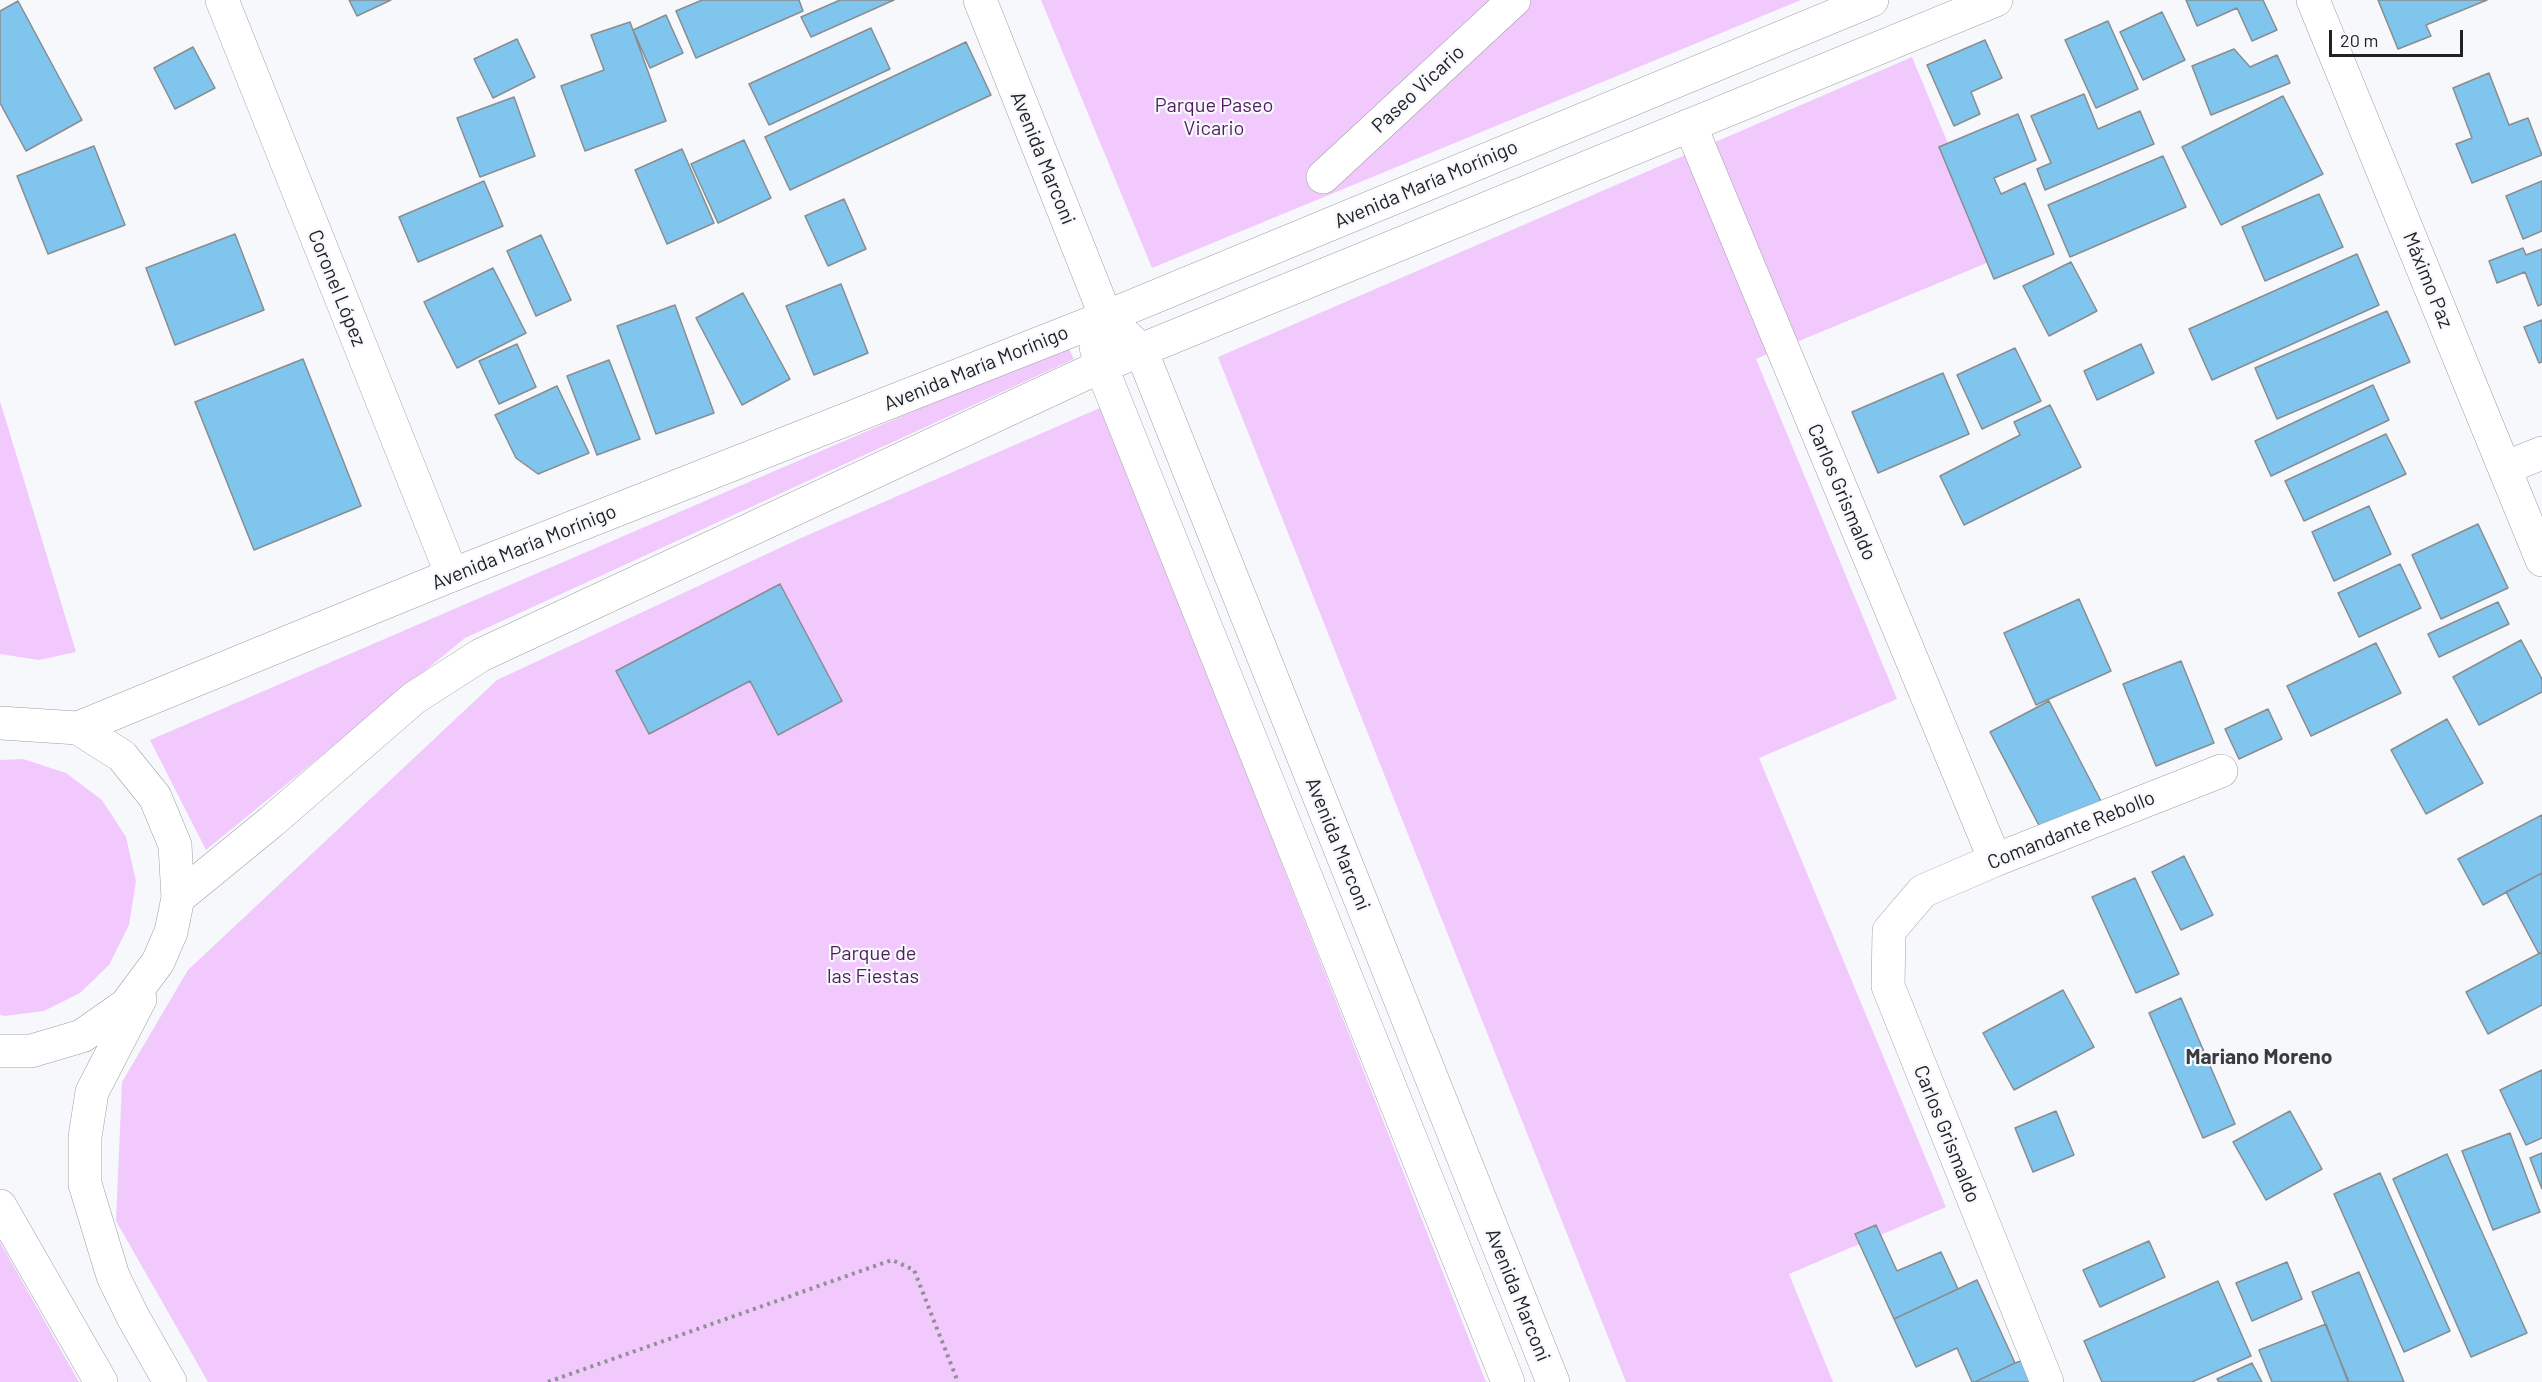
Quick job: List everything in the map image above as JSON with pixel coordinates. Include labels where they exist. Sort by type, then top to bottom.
[{"type":"main road","name":"Coronel López","points":[[222,0],[453,575]]},
{"type":"main road","name":"Avenida Marconi","points":[[980,0],[1106,317],[1141,350],[1553,1382]]},
{"type":"main road","name":"Paseo Vicario","points":[[1323,177],[1514,0]]},
{"type":"main road","name":"Avenida María Morínigo","points":[[78,728],[453,575],[1106,317],[1872,0]]},
{"type":"main road","points":[[178,898],[271,822],[414,698],[481,655],[1101,366],[1996,0]]},
{"type":"main road","name":"Máximo Paz","points":[[2313,0],[2542,560]]},
{"type":"main road","name":"Carlos Grismaldo","points":[[1690,125],[1995,860]]},
{"type":"main road","points":[[1106,317],[1095,350],[1101,366],[1508,1382]]},
{"type":"main road","points":[[2505,468],[2542,453]]},
{"type":"main road","points":[[0,723],[78,728],[122,756],[155,797],[175,846],[178,898],[171,932],[92,1092],[85,1137],[85,1184],[113,1276],[133,1317],[170,1382]]},
{"type":"main road","name":"Comandante Rebollo","points":[[1923,891],[1995,860],[2221,771]]},
{"type":"main road","name":"Carlos Grismaldo","points":[[1923,891],[1889,931],[1888,986],[2047,1382]]},
{"type":"main road","points":[[0,1051],[31,1051],[82,1036],[126,1005],[158,962]]},
{"type":"main road","points":[[0,1206],[101,1382]]},
{"type":"path","points":[[548,1382],[892,1260],[914,1270],[958,1382]]},
{"type":"green space","name":"Parque Paseo Vicario","points":[[1041,0],[1801,0],[1152,268]]},
{"type":"green space","points":[[1912,57],[1996,259],[1756,359],[1897,699],[1759,758],[1946,1207],[1789,1274],[1833,1382],[1626,1382],[1218,357]]},
{"type":"green space","points":[[1067,345],[1074,359],[465,638],[206,850],[150,740]]},
{"type":"green space","points":[[0,401],[76,652],[39,660],[0,654]]},
{"type":"green space","name":"Parque de las Fiestas","points":[[1102,407],[1486,1382],[208,1382],[116,1221],[122,1082],[188,970],[497,680],[801,538]]},
{"type":"green space","points":[[23,759],[66,773],[102,800],[126,837],[136,881],[129,925],[109,965],[80,993],[44,1011],[5,1016],[0,1015],[0,760]]},
{"type":"green space","points":[[0,1242],[79,1382],[0,1382]]},
{"type":"building","points":[[349,0],[391,0],[357,16]]},
{"type":"building","points":[[702,0],[799,0],[803,11],[696,58],[676,11]]},
{"type":"building","points":[[840,0],[894,0],[811,37],[801,17]]},
{"type":"building","points":[[2186,0],[2263,0],[2277,30],[2252,41],[2237,8],[2197,26]]},
{"type":"building","points":[[2378,0],[2487,0],[2426,25],[2431,36],[2398,49]]},
{"type":"building","points":[[18,1],[82,120],[26,151],[0,103],[0,11]]},
{"type":"building","points":[[2162,12],[2185,60],[2143,80],[2120,32]]},
{"type":"building","points":[[666,15],[683,53],[650,68],[633,30]]},
{"type":"building","points":[[2108,21],[2138,89],[2096,108],[2065,40]]},
{"type":"building","points":[[630,22],[666,121],[585,151],[561,86],[604,70],[591,35]]},
{"type":"building","points":[[871,28],[890,69],[769,125],[749,84]]},
{"type":"building","points":[[517,39],[535,77],[493,98],[474,59]]},
{"type":"building","points":[[1985,40],[2002,78],[1971,92],[1980,114],[1954,126],[1927,65]]},
{"type":"building","points":[[966,42],[991,95],[790,190],[765,137]]},
{"type":"building","points":[[193,47],[215,88],[175,109],[154,68]]},
{"type":"building","points":[[2234,49],[2250,67],[2277,55],[2290,83],[2211,115],[2192,66]]},
{"type":"building","points":[[2489,73],[2509,125],[2528,118],[2542,155],[2472,183],[2456,144],[2472,138],[2453,88]]},
{"type":"building","points":[[2084,94],[2098,129],[2140,111],[2154,144],[2045,190],[2037,169],[2051,163],[2031,116]]},
{"type":"building","points":[[2283,96],[2323,174],[2221,225],[2182,147]]},
{"type":"building","points":[[514,97],[535,156],[480,177],[457,118]]},
{"type":"building","points":[[2018,114],[2036,160],[1994,178],[2001,194],[2025,183],[2054,254],[1994,279],[1939,147]]},
{"type":"building","points":[[744,140],[771,198],[718,223],[691,164]]},
{"type":"building","points":[[94,146],[125,225],[48,254],[17,176]]},
{"type":"building","points":[[682,149],[714,223],[667,244],[635,170]]},
{"type":"building","points":[[2163,156],[2186,207],[2070,257],[2048,205]]},
{"type":"building","points":[[484,181],[503,226],[418,262],[399,217]]},
{"type":"building","points":[[2542,181],[2542,231],[2523,239],[2506,196]]},
{"type":"building","points":[[2319,194],[2343,247],[2265,281],[2242,227]]},
{"type":"building","points":[[844,199],[866,249],[828,266],[805,216]]},
{"type":"building","points":[[235,234],[264,310],[175,345],[146,268]]},
{"type":"building","points":[[541,235],[571,300],[536,316],[507,251]]},
{"type":"building","points":[[2523,248],[2526,255],[2542,249],[2542,304],[2538,306],[2525,272],[2497,283],[2489,261]]},
{"type":"building","points":[[2357,254],[2379,305],[2212,380],[2189,329]]},
{"type":"building","points":[[2071,262],[2097,311],[2049,336],[2023,286]]},
{"type":"building","points":[[493,268],[526,333],[457,368],[424,302]]},
{"type":"building","points":[[841,284],[868,353],[814,375],[786,306]]},
{"type":"building","points":[[743,293],[790,379],[742,405],[696,318]]},
{"type":"building","points":[[675,305],[714,413],[656,434],[617,326]]},
{"type":"building","points":[[2387,311],[2410,362],[2277,419],[2255,368]]},
{"type":"building","points":[[2542,320],[2542,362],[2539,363],[2524,327]]},
{"type":"building","points":[[517,344],[536,387],[499,404],[479,361]]},
{"type":"building","points":[[2141,344],[2154,373],[2097,400],[2084,371]]},
{"type":"building","points":[[2015,348],[2041,401],[1982,429],[1957,375]]},
{"type":"building","points":[[303,359],[361,506],[254,550],[195,402]]},
{"type":"building","points":[[609,360],[640,439],[597,455],[567,376]]},
{"type":"building","points":[[1943,373],[1969,434],[1878,473],[1852,412]]},
{"type":"building","points":[[2373,385],[2389,420],[2271,476],[2255,441]]},
{"type":"building","points":[[557,386],[589,453],[538,474],[516,458],[495,415]]},
{"type":"building","points":[[2050,405],[2081,467],[1964,525],[1940,476],[2020,435],[2014,422]]},
{"type":"building","points":[[2386,434],[2406,474],[2304,521],[2285,481]]},
{"type":"building","points":[[2369,506],[2391,554],[2334,581],[2312,532]]},
{"type":"building","points":[[2478,524],[2508,588],[2441,619],[2412,555]]},
{"type":"building","points":[[2400,564],[2421,608],[2359,637],[2338,593]]},
{"type":"building","points":[[780,584],[842,701],[778,735],[750,681],[649,734],[616,671]]},
{"type":"building","points":[[2079,599],[2111,671],[2036,705],[2004,633]]},
{"type":"building","points":[[2498,602],[2509,624],[2439,657],[2428,634]]},
{"type":"building","points":[[2521,640],[2542,679],[2542,692],[2479,725],[2453,677]]},
{"type":"building","points":[[2376,643],[2401,693],[2311,736],[2287,686]]},
{"type":"building","points":[[2181,661],[2214,743],[2156,766],[2123,684]]},
{"type":"building","points":[[2049,701],[2102,803],[2043,833],[1990,732]]},
{"type":"building","points":[[2268,709],[2282,739],[2239,759],[2225,729]]},
{"type":"building","points":[[2447,719],[2483,783],[2426,814],[2391,750]]},
{"type":"building","points":[[2542,815],[2542,873],[2483,905],[2458,859]]},
{"type":"building","points":[[2184,856],[2213,915],[2181,930],[2152,872]]},
{"type":"building","points":[[2542,873],[2542,952],[2539,954],[2506,892]]},
{"type":"building","points":[[2135,878],[2179,974],[2136,993],[2092,897]]},
{"type":"building","points":[[2542,952],[2542,1005],[2488,1034],[2466,992]]},
{"type":"building","points":[[2063,990],[2094,1047],[2014,1090],[1983,1033]]},
{"type":"building","points":[[2181,998],[2235,1124],[2203,1138],[2149,1013]]},
{"type":"building","points":[[2542,1070],[2542,1138],[2526,1145],[2500,1090]]},
{"type":"building","points":[[2056,1111],[2074,1155],[2033,1172],[2015,1128]]},
{"type":"building","points":[[2290,1111],[2322,1169],[2266,1200],[2233,1142]]},
{"type":"building","points":[[2510,1133],[2540,1212],[2493,1230],[2462,1151]]},
{"type":"building","points":[[2542,1153],[2542,1189],[2530,1158]]},
{"type":"building","points":[[2447,1154],[2527,1333],[2471,1357],[2393,1179]]},
{"type":"building","points":[[2380,1173],[2450,1331],[2404,1352],[2334,1194]]},
{"type":"building","points":[[1876,1225],[1897,1271],[1941,1252],[1958,1289],[1894,1319],[1855,1234]]},
{"type":"building","points":[[2149,1241],[2165,1277],[2100,1307],[2083,1270]]},
{"type":"building","points":[[2287,1262],[2302,1299],[2252,1321],[2236,1283]]},
{"type":"building","points":[[2359,1272],[2404,1382],[2349,1382],[2312,1292]]},
{"type":"building","points":[[1977,1280],[2015,1363],[1975,1382],[1972,1382],[1957,1348],[1916,1367],[1894,1319]]},
{"type":"building","points":[[2218,1281],[2251,1356],[2192,1382],[2102,1382],[2084,1341]]},
{"type":"building","points":[[2326,1324],[2348,1382],[2272,1382],[2259,1350]]},
{"type":"building","points":[[2027,1359],[2038,1382],[1975,1382],[2015,1363]]},
{"type":"building","points":[[2252,1363],[2262,1382],[2219,1382],[2217,1379]]},
{"type":"district","name":"Mariano Moreno","points":[[2259,1057]]}]
